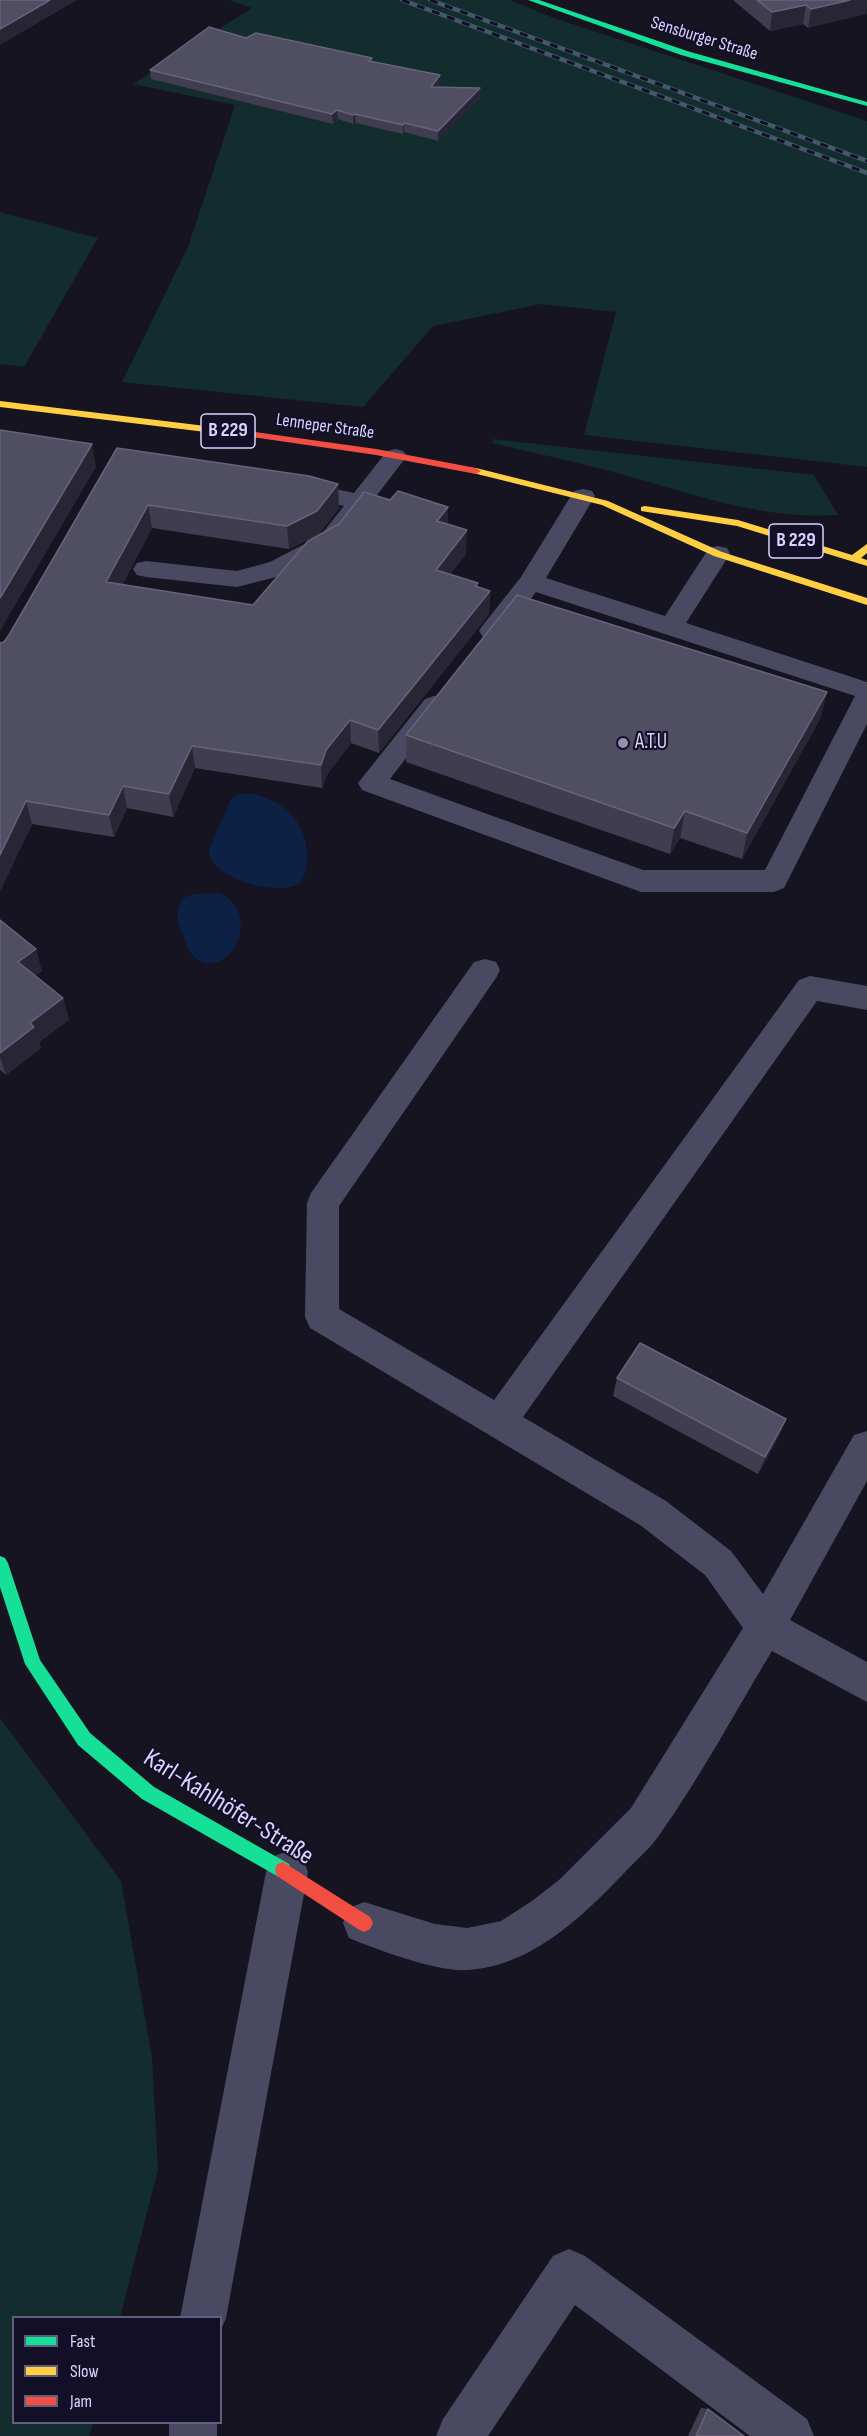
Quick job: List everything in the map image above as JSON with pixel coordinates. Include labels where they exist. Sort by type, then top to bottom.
[{"type":"main road","name":"Sensburger Straße","points":[[532,0],[684,53],[867,104]]},
{"type":"main road","name":"Lenneper Straße","points":[[0,404],[199,427],[395,456],[511,478],[594,499],[738,523],[860,561]]},
{"type":"main road","name":"Lenneper Straße","points":[[594,499],[718,554],[828,589]]},
{"type":"main road","points":[[828,589],[860,561],[867,547]]},
{"type":"main road","name":"B 229","points":[[828,589],[867,602]]},
{"type":"main road","name":"Karl-Kahlhöfer-Straße","points":[[0,1563],[33,1664],[84,1739],[148,1793],[287,1872],[364,1923]]},
{"type":"lane","points":[[146,569],[237,579],[279,568],[329,541],[395,456]]},
{"type":"lane","points":[[267,483],[314,490],[360,502]]},
{"type":"lane","points":[[473,655],[594,499]]},
{"type":"lane","points":[[671,627],[718,554]]},
{"type":"lane","points":[[531,582],[867,691]]},
{"type":"lane","points":[[452,683],[372,783],[641,881],[774,881],[867,698]]},
{"type":"lane","points":[[485,970],[323,1203],[322,1317],[653,1513],[718,1563],[765,1627],[867,1683]]},
{"type":"lane","points":[[499,1422],[810,988],[867,998]]},
{"type":"lane","points":[[364,1923],[435,1945],[467,1949],[507,1940],[547,1916],[574,1895],[645,1822],[765,1627],[867,1447]]},
{"type":"lane","points":[[203,2316],[287,1872]]},
{"type":"lane","points":[[460,2436],[569,2272],[790,2436]]},
{"type":"green space","points":[[229,0],[510,0],[551,17],[867,121],[867,467],[584,435],[616,312],[541,304],[433,326],[363,407],[122,382],[188,247],[235,105],[133,84],[252,8]]},
{"type":"green space","points":[[0,212],[98,238],[24,367],[0,364]]},
{"type":"green space","points":[[493,439],[814,475],[838,515],[786,514],[735,505],[492,443]]},
{"type":"green space","points":[[0,1718],[121,1881],[152,2058],[158,2170],[120,2316],[12,2316],[12,2424],[93,2424],[89,2436],[0,2436]]},
{"type":"water","points":[[248,793],[261,796],[283,807],[299,825],[307,848],[307,862],[303,878],[296,885],[274,888],[245,882],[220,870],[212,861],[209,852],[230,801],[236,795]]},
{"type":"water","points":[[220,893],[233,902],[239,914],[241,928],[238,941],[231,952],[222,960],[211,963],[198,960],[191,953],[179,926],[178,913],[183,898],[193,894]]},
{"type":"building","points":[[0,0],[50,0],[0,29]]},
{"type":"building","points":[[757,0],[850,0],[811,9],[806,5],[772,12]]},
{"type":"building","points":[[209,27],[246,38],[256,33],[372,58],[369,61],[440,75],[431,87],[480,88],[438,131],[337,110],[332,114],[150,70]]},
{"type":"building","points":[[0,430],[92,444],[0,598]]},
{"type":"building","points":[[117,448],[309,476],[338,484],[317,511],[287,526],[148,505],[106,582],[253,605],[308,541],[339,524],[364,492],[390,500],[398,491],[448,507],[437,521],[467,530],[436,570],[478,583],[475,586],[490,591],[378,730],[350,720],[326,750],[321,765],[192,746],[169,794],[123,786],[109,815],[26,801],[0,855],[0,643],[4,642],[9,635]]},
{"type":"building","name":"A.T.U","points":[[517,595],[827,692],[747,833],[685,811],[674,828],[406,735]]},
{"type":"building","points":[[0,920],[36,949],[18,962],[63,998],[30,1023],[34,1027],[0,1053]]},
{"type":"building","points":[[640,1343],[786,1419],[765,1457],[617,1378]]},
{"type":"building","points":[[708,2409],[744,2436],[696,2436]]},
{"type":"railway","points":[[402,0],[867,173]]},
{"type":"railway","points":[[430,0],[867,161]]},
{"type":"traffic: fast","points":[[532,0],[684,53],[867,104]]},
{"type":"traffic: fast","points":[[0,1563],[33,1664],[84,1739],[148,1793],[283,1870]]},
{"type":"traffic: slow","points":[[0,404],[255,435]]},
{"type":"traffic: slow","points":[[476,471],[605,503],[718,554],[867,602]]},
{"type":"traffic: slow","points":[[645,509],[738,523],[867,563]]},
{"type":"traffic: slow","points":[[854,559],[867,547]]},
{"type":"traffic: jam","points":[[255,435],[376,452],[476,471]]},
{"type":"traffic: jam","points":[[283,1870],[364,1923]]},
{"type":"place","name":"A.T.U","points":[[623,743]]}]
